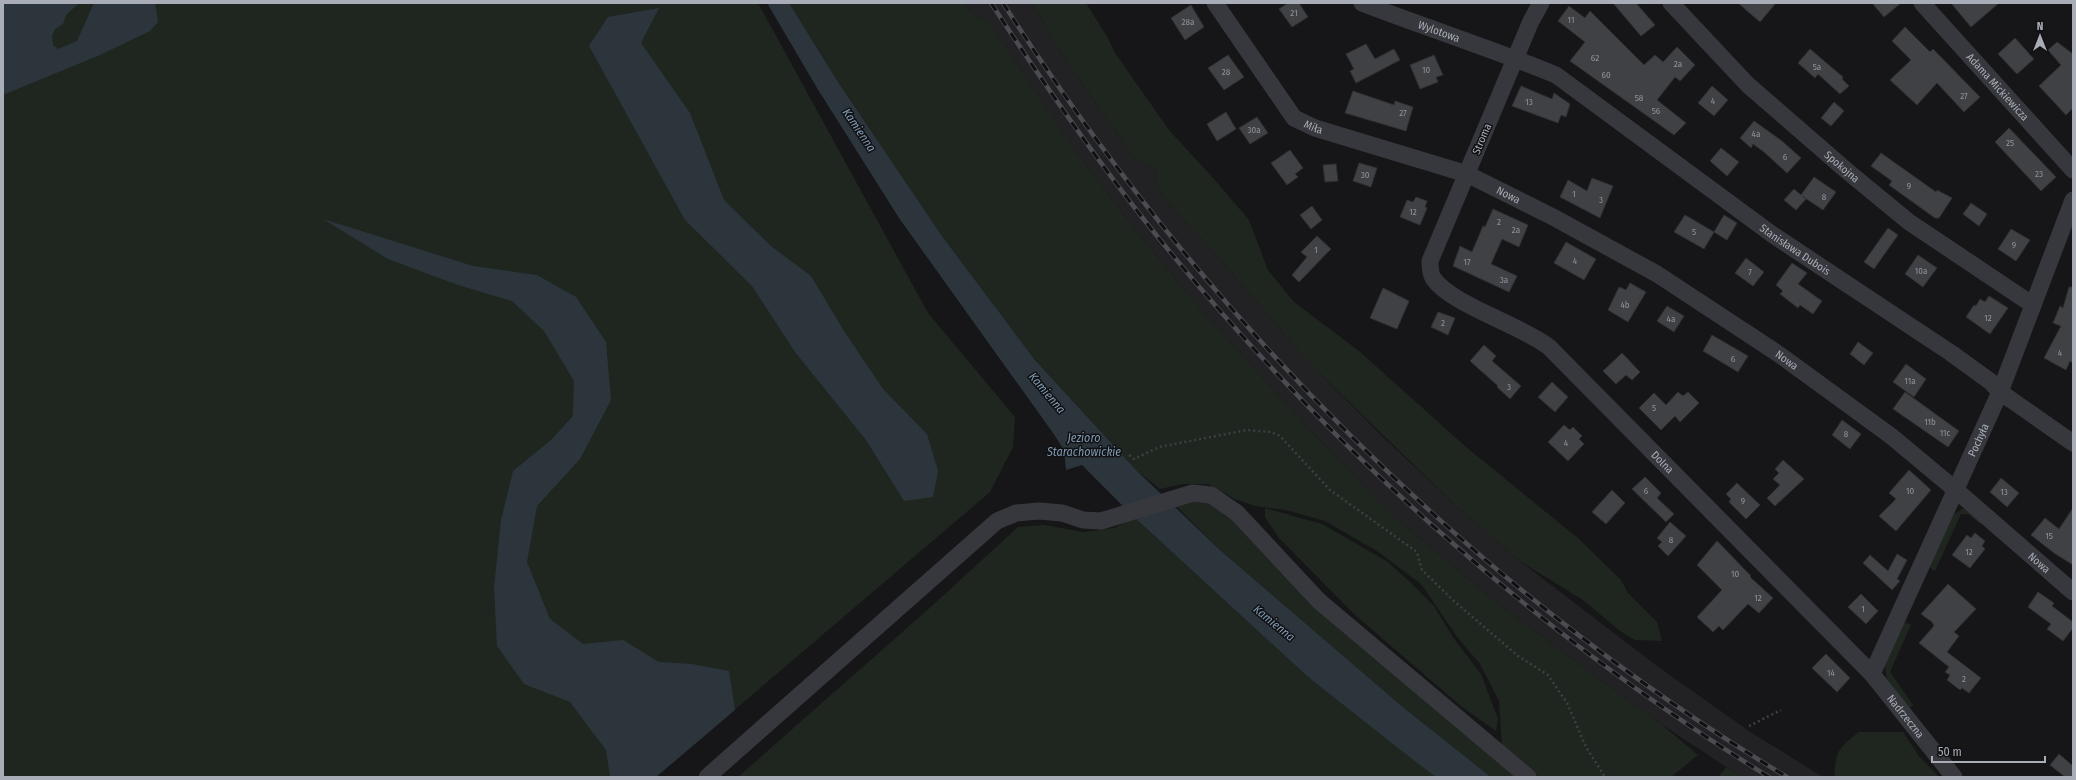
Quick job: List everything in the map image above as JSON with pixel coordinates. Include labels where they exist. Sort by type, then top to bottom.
[{"type":"street","name":"Miła","points":[[1215,3],[1294,118],[1315,128],[1467,174]]},
{"type":"street","name":"Wylotowa","points":[[1362,3],[1426,28],[1516,59]]},
{"type":"street","name":"Stroma","points":[[1432,277],[1430,260],[1531,21],[1541,3]]},
{"type":"street","name":"Spokojna","points":[[1671,3],[1748,85],[1847,171],[1909,222],[2033,305]]},
{"type":"street","name":"Adama Mickiewicza","points":[[1922,3],[2073,170]]},
{"type":"street","name":"Stanisława Dubois","points":[[1516,59],[1556,76],[1773,235],[1950,353],[1991,382],[2000,392],[2073,443]]},
{"type":"street","name":"Nowa","points":[[1467,174],[1553,217],[1657,274],[1780,355],[1891,436],[2073,592]]},
{"type":"street","name":"Pochyła","points":[[1872,674],[1957,491],[2000,392],[2073,200]]},
{"type":"street","name":"Dolna","points":[[1432,277],[1444,290],[1508,323],[1549,347],[1872,674]]},
{"type":"street","points":[[707,777],[997,521],[1016,513],[1039,511],[1062,513],[1083,520],[1101,521],[1174,497],[1193,493],[1211,495],[1237,513],[1319,601],[1528,777]]},
{"type":"street","name":"Nadrzeczna","points":[[1872,674],[1954,777]]},
{"type":"path","points":[[1129,455],[1134,459],[1159,447],[1247,430],[1271,432],[1280,436],[1330,490],[1417,552],[1422,570],[1454,602],[1518,656],[1548,675],[1567,703],[1586,747],[1605,777]]},
{"type":"path","points":[[1749,726],[1781,710]]},
{"type":"shaded area","points":[[3,3],[758,3],[928,313],[1015,417],[1013,447],[990,492],[656,777],[3,777]]},
{"type":"shaded area","points":[[789,3],[965,3],[970,11],[990,23],[1075,150],[1138,233],[1203,312],[1311,431],[1392,515],[1502,607],[1661,724],[1698,755],[1671,777],[1539,777],[1502,745],[1499,701],[1480,664],[1458,638],[1421,584],[1377,551],[1325,521],[1286,510],[1255,506],[1235,499],[1208,484],[1183,484],[1160,489],[1137,471],[1035,360],[942,236],[840,85]]},
{"type":"shaded area","points":[[965,3],[1032,3],[1063,56],[1135,159],[1155,168],[1156,185],[1170,205],[1215,253],[1312,366],[1381,435],[1455,505],[1521,562],[1661,669],[1752,733],[1823,777],[1744,777],[1726,767],[1661,724],[1502,607],[1392,515],[1311,431],[1203,312],[1138,233],[1075,150],[990,23],[970,11]]},
{"type":"shaded area","points":[[1032,3],[1086,3],[1108,38],[1115,53],[1169,130],[1249,220],[1268,270],[1294,302],[1359,351],[1466,447],[1579,539],[1621,580],[1628,593],[1657,622],[1662,641],[1635,640],[1620,631],[1583,600],[1521,562],[1455,505],[1312,366],[1215,253],[1170,205],[1156,185],[1155,168],[1135,159],[1063,56]]},
{"type":"shaded area","points":[[1179,500],[1206,501],[1222,509],[1518,777],[1491,777],[1404,708],[1220,550],[1177,507]]},
{"type":"shaded area","points":[[1265,508],[1322,524],[1388,562],[1411,583],[1434,606],[1454,639],[1481,674],[1498,719],[1496,731],[1462,707],[1355,615],[1279,538],[1265,517]]},
{"type":"shaded area","points":[[1962,509],[1967,509],[1981,521],[1980,524],[1968,514],[1961,514],[1935,571],[1929,567],[1954,514]]},
{"type":"shaded area","points":[[1134,517],[1308,677],[1438,777],[738,777],[934,604],[1018,527],[1045,525],[1083,532],[1114,528]]},
{"type":"shaded area","points":[[1902,621],[1911,625],[1890,672],[1913,705],[1911,707],[1906,707],[1887,680],[1885,666]]},
{"type":"shaded area","points":[[1859,732],[1903,732],[1918,755],[1939,777],[1834,777],[1837,755],[1839,751]]},
{"type":"shaded area","points":[[1726,767],[1744,777],[1718,777]]},
{"type":"water","points":[[3,3],[79,3],[66,15],[63,24],[55,29],[52,35],[53,45],[58,49],[77,41],[94,3],[155,3],[158,22],[150,31],[100,55],[3,95]]},
{"type":"water","name":"Jezioro Starachowickie","points":[[767,3],[789,3],[840,85],[942,236],[1035,360],[1137,471],[1220,550],[1404,708],[1491,777],[1436,777],[1308,677],[1134,517],[1082,465],[1066,470],[1064,450],[899,218],[817,88]]},
{"type":"water","points":[[659,8],[641,43],[690,113],[724,200],[771,246],[811,276],[844,331],[883,389],[927,434],[938,471],[933,497],[904,501],[866,440],[795,352],[752,286],[685,220],[589,46],[608,17]]},
{"type":"water","points":[[323,219],[473,266],[537,275],[576,297],[606,342],[611,400],[580,459],[537,506],[527,562],[550,619],[583,644],[623,640],[659,662],[692,664],[729,671],[735,710],[656,777],[610,777],[606,750],[570,702],[524,684],[497,646],[494,587],[501,520],[513,471],[551,440],[573,416],[574,381],[544,331],[512,301],[458,285],[388,259]]},
{"type":"building","points":[[1288,3],[1299,3],[1308,17],[1292,27],[1279,9]]},
{"type":"building","points":[[1613,3],[1636,3],[1655,25],[1641,36]]},
{"type":"building","points":[[1738,3],[1776,3],[1760,22]]},
{"type":"building","points":[[1872,3],[1901,3],[1884,17]]},
{"type":"building","points":[[1951,3],[1999,3],[1971,27]]},
{"type":"building","points":[[1191,5],[1204,27],[1185,40],[1171,18]]},
{"type":"building","points":[[1569,6],[1585,18],[1590,11],[1644,65],[1655,55],[1663,62],[1677,47],[1695,65],[1680,81],[1675,77],[1657,100],[1686,123],[1674,135],[1570,61],[1585,42],[1558,21]]},
{"type":"building","points":[[1905,27],[1930,52],[1933,49],[1980,97],[1964,112],[1937,83],[1917,105],[1890,80],[1911,60],[1892,41]]},
{"type":"building","points":[[2015,38],[2034,59],[2017,74],[1998,54]]},
{"type":"building","points":[[2057,42],[2073,54],[2073,108],[2066,115],[2039,86],[2061,65],[2048,50]]},
{"type":"building","points":[[1366,44],[1375,59],[1394,49],[1400,60],[1356,83],[1350,71],[1354,69],[1346,54]]},
{"type":"building","points":[[1810,49],[1843,77],[1842,79],[1849,86],[1840,94],[1818,74],[1815,78],[1798,63]]},
{"type":"building","points":[[1228,55],[1244,77],[1224,90],[1208,68]]},
{"type":"building","points":[[1434,55],[1443,75],[1436,77],[1438,82],[1420,89],[1410,65]]},
{"type":"building","points":[[1521,86],[1552,99],[1554,93],[1570,104],[1566,117],[1561,115],[1558,123],[1512,106]]},
{"type":"building","points":[[1712,86],[1728,100],[1714,116],[1698,103]]},
{"type":"building","points":[[1353,91],[1394,105],[1395,101],[1413,107],[1406,131],[1345,113]]},
{"type":"building","points":[[1834,102],[1844,111],[1831,126],[1821,118]]},
{"type":"building","points":[[1226,112],[1236,129],[1217,141],[1207,124]]},
{"type":"building","points":[[1257,117],[1268,133],[1250,144],[1239,128]]},
{"type":"building","points":[[1754,121],[1782,141],[1801,158],[1787,173],[1764,152],[1753,144],[1751,148],[1740,138]]},
{"type":"building","points":[[2009,128],[2056,177],[2041,191],[1995,142]]},
{"type":"building","points":[[1721,148],[1739,162],[1727,176],[1710,161]]},
{"type":"building","points":[[1290,150],[1303,168],[1295,174],[1298,177],[1287,185],[1271,163]]},
{"type":"building","points":[[1881,153],[1936,192],[1937,190],[1952,198],[1939,218],[1935,218],[1889,185],[1892,181],[1871,166]]},
{"type":"building","points":[[1359,163],[1377,168],[1371,187],[1353,181]]},
{"type":"building","points":[[1336,164],[1338,181],[1325,182],[1323,165]]},
{"type":"building","points":[[1814,177],[1836,192],[1823,210],[1802,196],[1806,199],[1796,210],[1784,200],[1794,189],[1801,195]]},
{"type":"building","points":[[1592,178],[1613,186],[1600,218],[1560,197],[1568,180],[1587,191]]},
{"type":"building","points":[[1416,197],[1427,201],[1425,207],[1427,208],[1420,225],[1400,217],[1407,200],[1413,202]]},
{"type":"building","points":[[1971,203],[1987,214],[1979,226],[1963,214]]},
{"type":"building","points":[[1312,206],[1322,220],[1311,229],[1300,215]]},
{"type":"building","points":[[1493,209],[1528,225],[1519,247],[1502,239],[1491,264],[1517,276],[1509,292],[1453,266],[1460,246],[1472,252],[1483,226],[1485,227]]},
{"type":"building","points":[[1685,215],[1714,232],[1704,249],[1674,232]]},
{"type":"building","points":[[1724,215],[1737,223],[1727,240],[1714,232]]},
{"type":"building","points":[[1888,228],[1898,235],[1874,269],[1864,262]]},
{"type":"building","points":[[2011,229],[2030,240],[2016,261],[1998,249]]},
{"type":"building","points":[[1317,236],[1331,249],[1299,282],[1292,275],[1307,257],[1301,252]]},
{"type":"building","points":[[1566,242],[1596,259],[1584,280],[1554,263]]},
{"type":"building","points":[[1918,255],[1937,268],[1923,287],[1905,274]]},
{"type":"building","points":[[1746,258],[1764,272],[1753,286],[1735,273]]},
{"type":"building","points":[[1792,263],[1807,273],[1798,284],[1822,301],[1813,314],[1800,305],[1798,308],[1780,294],[1783,291],[1776,285]]},
{"type":"building","points":[[1630,283],[1646,292],[1628,322],[1608,310],[1619,287],[1626,290]]},
{"type":"building","points":[[2069,287],[2073,287],[2073,363],[2070,361],[2066,370],[2044,358],[2061,326],[2053,323],[2060,306],[2063,308]]},
{"type":"building","points":[[1383,288],[1409,301],[1397,329],[1370,318]]},
{"type":"building","points":[[1989,296],[2008,308],[1990,334],[1966,317],[1980,299],[1985,302]]},
{"type":"building","points":[[1667,306],[1684,316],[1674,332],[1657,321]]},
{"type":"building","points":[[1438,312],[1455,318],[1448,335],[1431,327]]},
{"type":"building","points":[[1712,335],[1748,356],[1738,372],[1703,351]]},
{"type":"building","points":[[1858,342],[1873,353],[1864,365],[1850,354]]},
{"type":"building","points":[[1484,345],[1496,356],[1492,361],[1521,386],[1510,399],[1470,361]]},
{"type":"building","points":[[1622,353],[1640,372],[1632,380],[1626,375],[1616,384],[1603,371]]},
{"type":"building","points":[[1906,364],[1926,379],[1914,397],[1893,382]]},
{"type":"building","points":[[1552,382],[1568,397],[1555,412],[1538,397]]},
{"type":"building","points":[[1678,392],[1683,396],[1688,392],[1699,403],[1680,422],[1675,416],[1661,430],[1639,408],[1654,393],[1666,405]]},
{"type":"building","points":[[1905,392],[1959,431],[1948,447],[1893,409]]},
{"type":"building","points":[[1842,420],[1861,434],[1850,449],[1832,435]]},
{"type":"building","points":[[1564,425],[1570,430],[1573,427],[1582,436],[1579,439],[1584,444],[1568,461],[1548,442]]},
{"type":"building","points":[[1783,460],[1804,479],[1775,506],[1767,498],[1780,485],[1773,479],[1779,473],[1775,469]]},
{"type":"building","points":[[1909,470],[1931,490],[1896,531],[1879,516],[1896,499],[1889,493]]},
{"type":"building","points":[[1645,477],[1661,493],[1657,498],[1674,514],[1666,522],[1632,489]]},
{"type":"building","points":[[2001,478],[2019,493],[2007,507],[1990,492]]},
{"type":"building","points":[[1737,483],[1760,505],[1746,519],[1729,502],[1731,499],[1726,494]]},
{"type":"building","points":[[1612,490],[1625,503],[1606,524],[1592,512]]},
{"type":"building","points":[[2073,508],[2073,565],[2054,553],[2031,535],[2045,518],[2059,529]]},
{"type":"building","points":[[1670,522],[1686,536],[1668,556],[1658,546],[1662,542],[1657,538]]},
{"type":"building","points":[[1975,533],[1985,541],[1982,546],[1985,549],[1970,568],[1952,555],[1967,535],[1971,538]]},
{"type":"building","points":[[1717,541],[1751,576],[1750,577],[1773,598],[1759,613],[1748,604],[1723,630],[1719,626],[1713,632],[1697,617],[1722,590],[1697,565]]},
{"type":"building","points":[[1897,554],[1907,560],[1897,579],[1900,581],[1892,590],[1863,563],[1870,555],[1888,571]]},
{"type":"building","points":[[1948,584],[1976,609],[1954,632],[1959,636],[1947,652],[1981,678],[1969,693],[1962,688],[1960,690],[1947,680],[1950,675],[1945,672],[1949,667],[1919,643],[1934,626],[1932,622],[1921,614]]},
{"type":"building","points":[[2038,592],[2054,603],[2052,606],[2073,622],[2073,628],[2063,641],[2047,629],[2051,624],[2028,607]]},
{"type":"building","points":[[1861,594],[1878,611],[1866,624],[1848,607]]},
{"type":"building","points":[[1826,654],[1850,678],[1837,692],[1812,668]]},
{"type":"building","points":[[2059,754],[2073,766],[2073,777],[2065,777],[2050,765]]},
{"type":"railway","points":[[991,3],[1066,114],[1145,221],[1212,302],[1282,380],[1356,454],[1433,526],[1513,594],[1596,659],[1681,720],[1769,777]]},
{"type":"railway","points":[[1003,3],[1081,118],[1165,229],[1255,335],[1350,435],[1452,530],[1558,619],[1670,702],[1787,777]]},
{"type":"water label","name":"Kamienna","points":[[859,130]]},
{"type":"water label","name":"Kamienna","points":[[1047,393]]},
{"type":"water label","name":"Kamienna","points":[[1274,623]]}]
